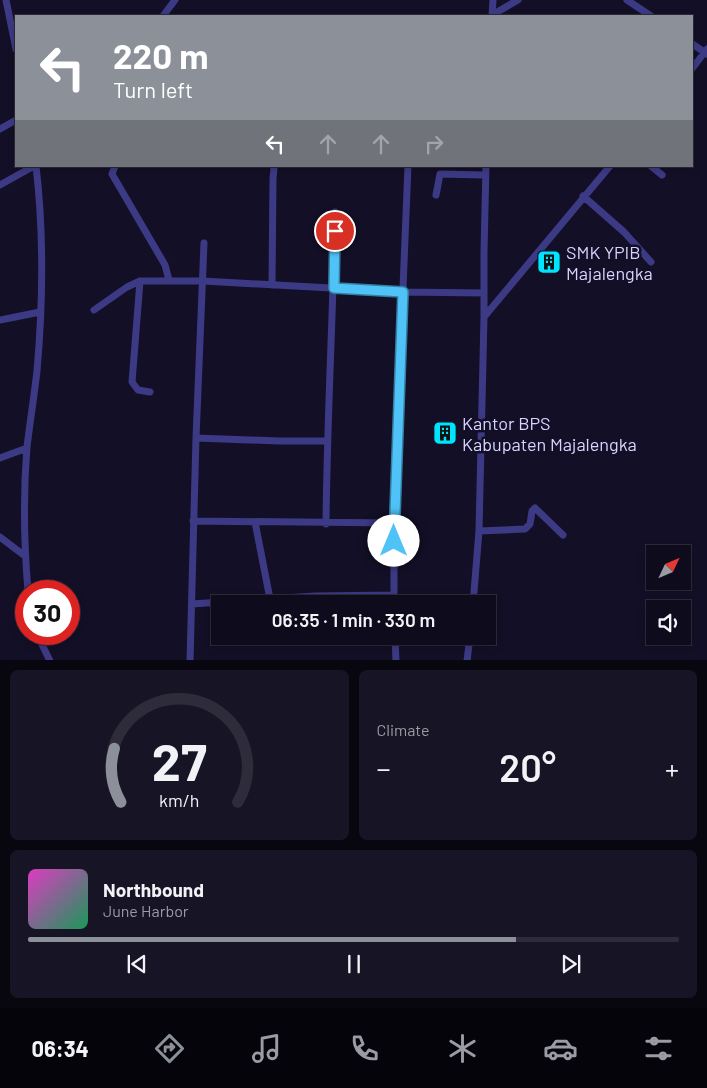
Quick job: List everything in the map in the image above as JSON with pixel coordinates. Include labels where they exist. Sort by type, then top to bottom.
[{"type":"street","points":[[164,15],[175,0]]},
{"type":"street","points":[[492,15],[493,0]]},
{"type":"street","points":[[494,15],[518,0]]},
{"type":"street","points":[[627,0],[650,15]]},
{"type":"street","points":[[8,1],[15,43]]},
{"type":"street","points":[[693,44],[706,52],[693,68]]},
{"type":"street","points":[[0,129],[15,121]]},
{"type":"street","points":[[0,185],[33,167]]},
{"type":"street","points":[[27,580],[25,556],[27,448],[37,372],[40,312],[41,212],[35,167]]},
{"type":"street","points":[[115,167],[112,174],[165,266],[169,280]]},
{"type":"street","points":[[272,285],[273,167]]},
{"type":"street","points":[[394,595],[394,523],[408,167]]},
{"type":"street","points":[[474,595],[478,531],[486,167]]},
{"type":"street","points":[[484,317],[609,167]]},
{"type":"street","points":[[652,167],[662,175]]},
{"type":"street","points":[[436,195],[440,174],[486,174]]},
{"type":"street","points":[[584,196],[624,232],[651,262]]},
{"type":"street","points":[[326,524],[335,212]]},
{"type":"street","points":[[190,660],[193,522],[204,243]]},
{"type":"street","points":[[140,281],[132,382],[138,390],[150,392]]},
{"type":"street","points":[[94,310],[127,287],[140,281],[203,281],[403,292],[484,293]]},
{"type":"street","points":[[0,320],[40,312]]},
{"type":"street","points":[[196,438],[280,442],[327,441]]},
{"type":"street","points":[[0,458],[27,448]]},
{"type":"street","points":[[478,531],[525,529],[530,524],[532,511],[536,508],[563,535]]},
{"type":"street","points":[[193,522],[394,523]]},
{"type":"street","points":[[255,522],[269,595]]},
{"type":"street","points":[[0,537],[25,556]]},
{"type":"street","points":[[192,604],[211,603]]},
{"type":"street","points":[[42,645],[50,660]]},
{"type":"street","points":[[395,645],[396,660]]},
{"type":"street","points":[[467,660],[469,645]]},
{"type":"place","name":"SMK YPIB Majalengka","points":[[549,262]]},
{"type":"place","name":"Kantor BPS Kabupaten Majalengka","points":[[445,433]]},
{"type":"route","points":[[335,231],[334,288],[403,292],[394,541]]}]
